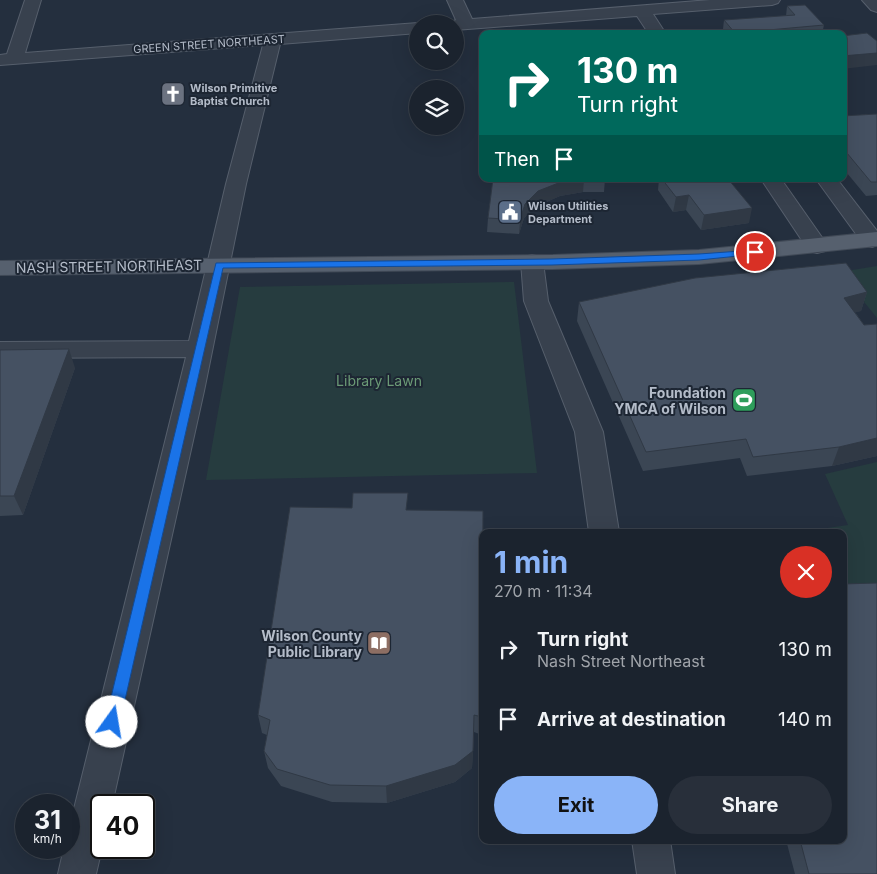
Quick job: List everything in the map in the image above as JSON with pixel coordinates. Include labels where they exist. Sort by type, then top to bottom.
[{"type":"main road","name":"NASH STREET NORTHEAST","points":[[0,268],[532,262],[699,257],[874,240]]},
{"type":"street","points":[[7,60],[33,0]]},
{"type":"street","points":[[455,0],[459,15]]},
{"type":"street","points":[[464,24],[772,0]]},
{"type":"street","points":[[870,0],[877,7]]},
{"type":"street","points":[[642,10],[655,30]]},
{"type":"street","name":"GREEN STREET NORTHEAST","points":[[7,60],[409,29]]},
{"type":"street","points":[[77,874],[200,349],[236,184],[273,39]]},
{"type":"street","points":[[773,182],[817,246]]},
{"type":"street","points":[[828,182],[874,240]]},
{"type":"street","points":[[532,262],[536,301],[589,432],[604,529]]},
{"type":"street","points":[[0,350],[200,349]]},
{"type":"street","points":[[652,844],[656,874]]},
{"type":"green space","points":[[877,266],[877,318],[840,272]]},
{"type":"green space","name":"Library Lawn","points":[[514,282],[537,473],[206,480],[240,287]]},
{"type":"green space","points":[[877,462],[877,589],[847,590],[847,529],[820,529],[848,525],[825,474]]},
{"type":"building","points":[[805,5],[824,25],[768,30],[732,30],[724,20],[795,15],[787,6]]},
{"type":"building","points":[[867,33],[877,41],[877,53],[847,56],[847,35]]},
{"type":"building","points":[[877,114],[877,182],[871,182],[847,153],[847,116]]},
{"type":"building","points":[[493,182],[561,182],[538,191],[525,204],[520,220],[488,218]]},
{"type":"building","points":[[664,182],[730,182],[752,208],[704,215],[689,195],[676,197]]},
{"type":"building","name":"Foundation YMCA of Wilson","points":[[846,263],[867,292],[844,298],[864,325],[877,324],[877,438],[839,447],[753,457],[746,439],[646,452],[579,302],[695,278]]},
{"type":"building","points":[[69,349],[14,496],[0,496],[0,350]]},
{"type":"building","name":"Wilson County Public Library","points":[[353,493],[408,493],[406,510],[483,511],[483,529],[479,529],[479,716],[474,715],[473,751],[455,765],[386,786],[330,785],[277,769],[264,751],[270,720],[258,715],[290,507],[352,508]]},
{"type":"building","points":[[877,583],[877,874],[809,874],[801,844],[847,844],[847,584]]},
{"type":"place","name":"Wilson Primitive Baptist Church","points":[[173,94]]},
{"type":"place","name":"Wilson Utilities Department","points":[[510,212]]},
{"type":"place","name":"Foundation YMCA of Wilson","points":[[744,400]]},
{"type":"place","name":"Wilson County Public Library","points":[[379,643]]},
{"type":"route","points":[[112,722],[219,265],[552,262],[699,257],[755,252]]}]
